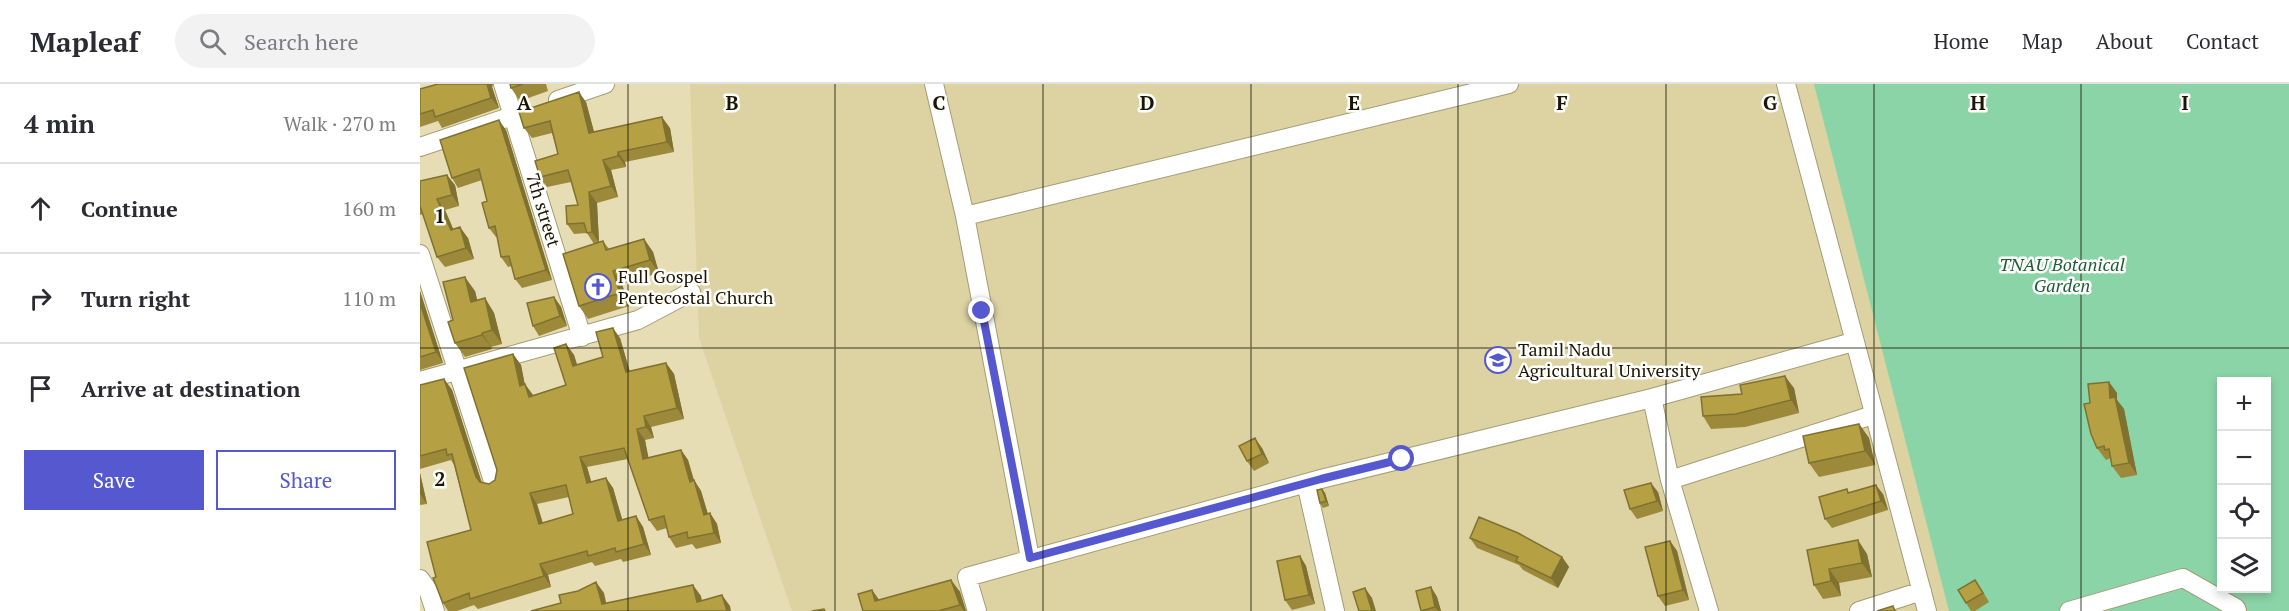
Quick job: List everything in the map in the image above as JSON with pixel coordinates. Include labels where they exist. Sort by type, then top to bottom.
[{"type":"street","name":"7th street","points":[[503,84],[582,337]]},
{"type":"street","points":[[420,147],[605,84]]},
{"type":"street","points":[[934,84],[965,216],[1030,558]]},
{"type":"street","points":[[965,216],[1509,84]]},
{"type":"street","points":[[1786,84],[1853,342],[1927,611]]},
{"type":"street","points":[[420,254],[494,484]]},
{"type":"street","points":[[420,381],[638,320],[691,292]]},
{"type":"street","points":[[977,611],[967,577],[1306,483],[1652,398],[1853,342]]},
{"type":"street","points":[[1652,398],[1670,480],[1709,611]]},
{"type":"street","points":[[1670,480],[1873,415]]},
{"type":"street","points":[[1306,483],[1335,611]]},
{"type":"street","points":[[2068,611],[2183,578],[2236,608],[2237,611]]},
{"type":"street","points":[[420,579],[428,590],[435,611]]},
{"type":"street","points":[[1859,611],[1923,591]]},
{"type":"shaded area","name":"Tamil Nadu Agricultural University","points":[[690,84],[2289,84],[2289,611],[792,611],[699,338]]},
{"type":"green space","name":"TNAU Botanical Garden","points":[[1814,84],[2289,84],[2289,611],[1949,611]]},
{"type":"building","points":[[438,84],[487,84],[491,98],[435,117],[433,110],[420,114],[420,89]]},
{"type":"building","points":[[510,84],[523,84],[511,88]]},
{"type":"building","points":[[579,92],[589,133],[662,117],[667,142],[618,152],[618,156],[603,160],[611,186],[589,192],[592,232],[587,233],[584,223],[567,224],[566,206],[578,205],[568,170],[540,177],[535,161],[558,154],[550,121],[524,128],[519,112]]},
{"type":"building","points":[[499,120],[546,270],[515,279],[509,256],[501,257],[495,226],[489,228],[482,203],[487,201],[479,169],[452,178],[440,140]]},
{"type":"building","points":[[447,175],[452,195],[437,199],[451,230],[460,227],[466,248],[437,257],[420,206],[420,181]]},
{"type":"building","points":[[644,239],[650,260],[613,271],[620,293],[579,306],[563,254],[603,241],[606,250]]},
{"type":"building","points":[[465,277],[471,302],[485,298],[492,330],[455,343],[448,322],[453,320],[443,282]]},
{"type":"building","points":[[554,297],[560,316],[533,326],[527,303]]},
{"type":"building","points":[[420,303],[436,352],[420,357]]},
{"type":"building","points":[[613,328],[626,372],[666,363],[677,408],[644,416],[646,427],[637,429],[643,459],[681,450],[690,482],[694,480],[704,515],[710,513],[714,533],[688,538],[687,532],[669,537],[664,516],[649,520],[624,448],[580,457],[587,483],[606,478],[618,521],[636,516],[644,544],[616,552],[615,548],[588,556],[587,551],[540,564],[544,576],[470,599],[469,593],[443,603],[433,578],[436,577],[427,542],[471,530],[452,454],[447,455],[446,449],[420,456],[420,385],[444,379],[476,477],[480,482],[489,484],[495,480],[497,470],[464,368],[513,354],[520,386],[525,384],[529,397],[566,385],[554,348],[566,344],[573,366],[603,357],[596,332]],"holes":[[[566,485],[573,514],[539,524],[530,493]]]},
{"type":"building","points":[[1785,376],[1791,400],[1736,414],[1703,416],[1701,397],[1742,394],[1740,385]]},
{"type":"building","points":[[2109,382],[2110,398],[2115,397],[2129,463],[2112,466],[2109,449],[2105,450],[2104,446],[2097,448],[2084,404],[2090,403],[2088,384]]},
{"type":"building","points":[[1859,424],[1865,451],[1809,463],[1803,436]]},
{"type":"building","points":[[1255,438],[1262,454],[1247,461],[1239,446]]},
{"type":"building","points":[[1651,483],[1657,501],[1630,509],[1624,490]]},
{"type":"building","points":[[1876,485],[1881,501],[1825,519],[1819,497],[1847,489],[1848,493]]},
{"type":"building","points":[[1322,489],[1326,501],[1320,503],[1317,490]]},
{"type":"building","points":[[1479,517],[1518,533],[1562,557],[1551,578],[1516,561],[1518,557],[1470,538]]},
{"type":"building","points":[[1858,540],[1862,563],[1829,569],[1831,581],[1814,585],[1807,550]]},
{"type":"building","points":[[1670,541],[1683,590],[1658,596],[1645,547]]},
{"type":"building","points":[[1300,556],[1309,595],[1285,600],[1277,561]]},
{"type":"building","points":[[951,580],[960,605],[938,611],[863,611],[858,594],[872,590],[875,601]]},
{"type":"building","points":[[1975,580],[1983,593],[1966,603],[1958,590]]},
{"type":"building","points":[[596,582],[602,604],[693,585],[697,602],[722,595],[727,611],[531,611],[561,603],[559,595],[578,591]]},
{"type":"building","points":[[1431,587],[1435,607],[1421,611],[1416,591]]},
{"type":"building","points":[[1365,588],[1372,611],[1359,611],[1353,592]]},
{"type":"building","points":[[1893,606],[1895,611],[1877,611]]},
{"type":"place","name":"Full Gospel Pentecostal Church","points":[[598,287]]},
{"type":"place","name":"Tamil Nadu Agricultural University","points":[[1498,360]]},
{"type":"route","points":[[982,311],[1030,558],[1402,459]]}]
